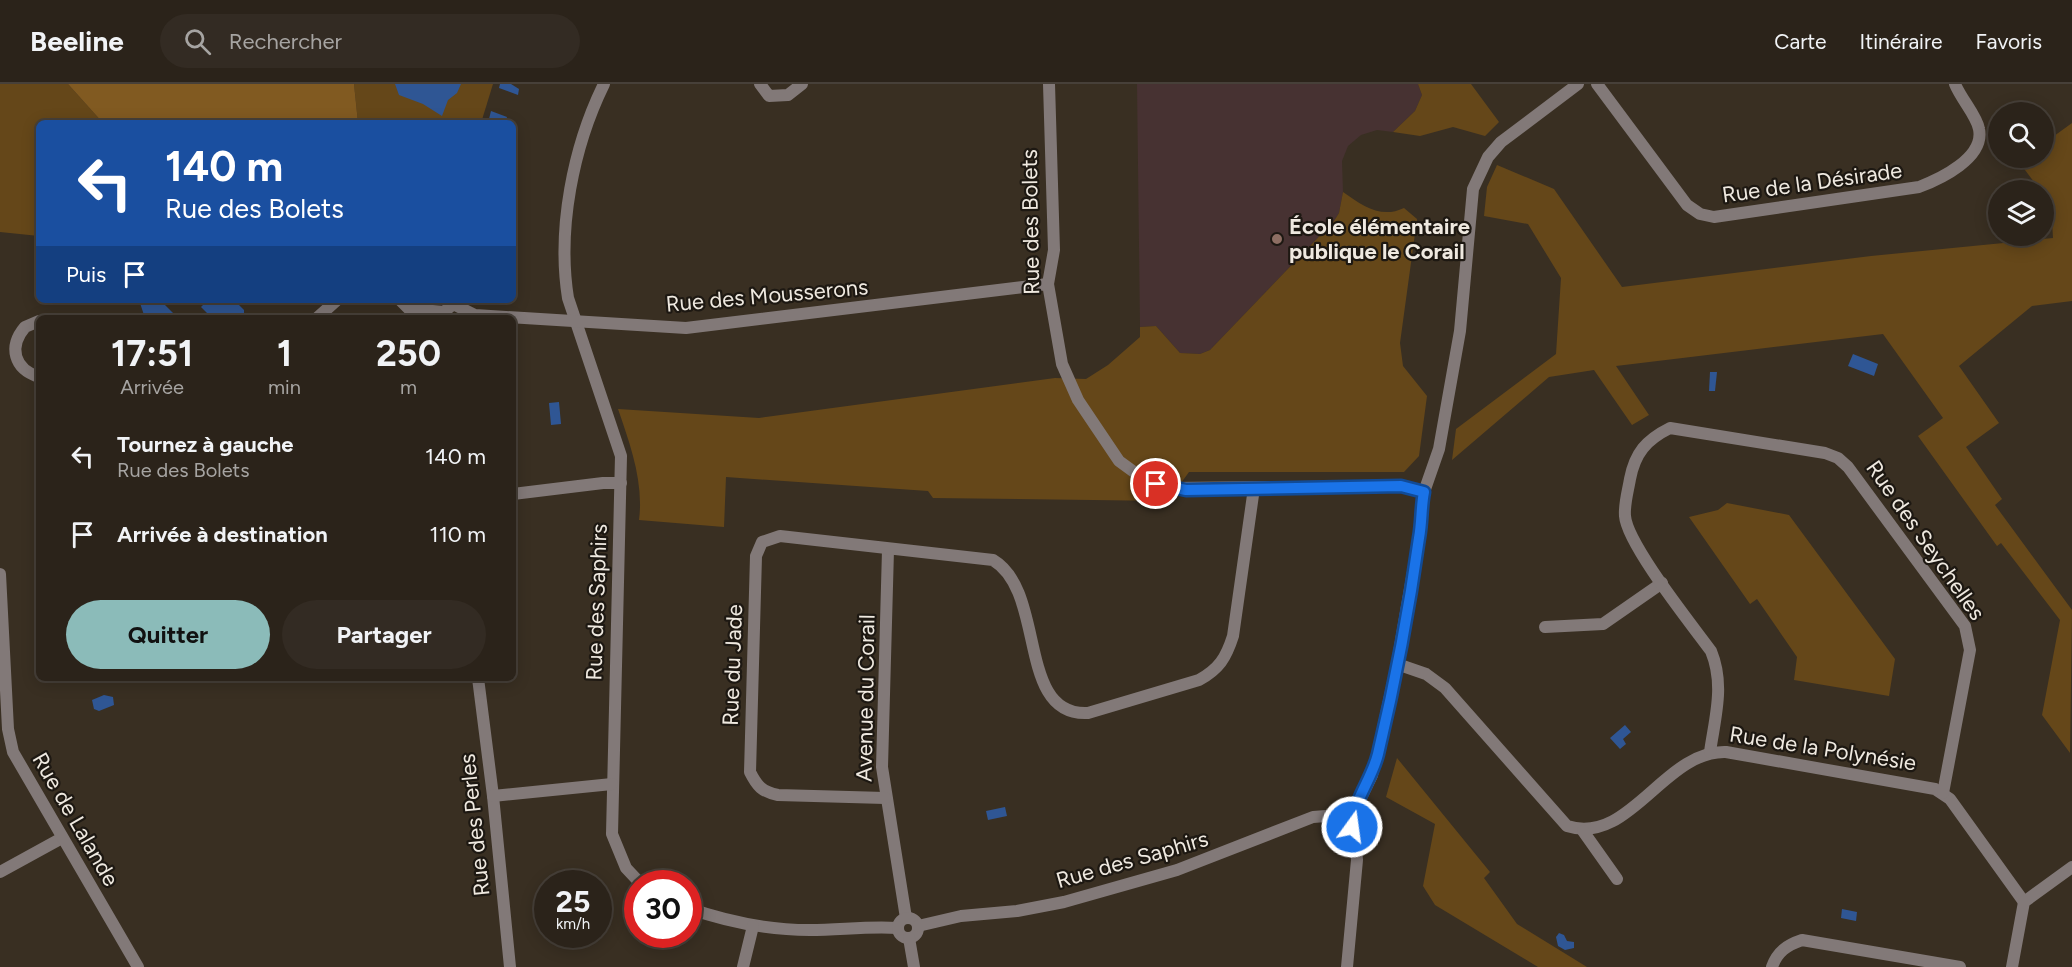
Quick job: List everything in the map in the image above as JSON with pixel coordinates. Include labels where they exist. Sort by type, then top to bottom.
[{"type":"street","name":"Rue des Saphirs","points":[[604,84],[579,156],[569,204],[564,272],[568,298],[621,456],[612,834],[628,870]]},
{"type":"street","points":[[760,84],[769,96],[788,95],[802,84]]},
{"type":"street","name":"Rue des Bolets","points":[[1049,84],[1054,250],[1048,284],[1059,349],[1068,379],[1094,425],[1119,461],[1145,480],[1170,488],[1401,486],[1424,492]]},
{"type":"street","points":[[1347,967],[1357,860],[1353,814],[1372,775],[1377,756],[1397,664],[1419,537],[1424,492],[1439,449],[1453,379],[1460,330],[1471,206],[1478,175],[1488,157],[1501,142],[1578,84]]},
{"type":"street","name":"Rue de la Désirade","points":[[1597,84],[1687,205],[1700,214],[1714,217],[1919,187],[1938,180],[1972,154],[1979,143],[1980,130],[1955,84]]},
{"type":"street","name":"Rue des Mousserons","points":[[516,317],[686,328],[1048,284]]},
{"type":"street","points":[[320,315],[334,303]]},
{"type":"street","name":"Rue des Mousserons","points":[[403,303],[409,309],[444,312],[457,303],[475,315]]},
{"type":"street","points":[[36,322],[25,327],[14,346],[15,357],[20,367],[36,375]]},
{"type":"street","name":"Rue des Seychelles","points":[[1710,752],[1719,693],[1720,676],[1716,664],[1711,651],[1634,542],[1625,516],[1637,455],[1654,436],[1670,428],[1825,453],[1838,458],[1848,467],[1965,626],[1970,637],[1970,650],[1943,793]]},
{"type":"street","points":[[516,494],[603,483],[621,483]]},
{"type":"street","points":[[888,550],[981,557],[1003,566],[1018,588],[1047,693],[1064,710],[1088,713],[1198,680],[1215,671],[1226,657],[1233,636],[1254,489]]},
{"type":"street","name":"Rue du Jade","points":[[885,798],[778,795],[766,792],[756,785],[750,772],[758,548],[762,542],[780,536],[888,550]]},
{"type":"street","name":"Avenue du Corail","points":[[888,550],[882,767],[902,923]]},
{"type":"street","name":"Rue de Lalande","points":[[0,574],[8,721],[13,752],[138,967]]},
{"type":"street","points":[[1545,627],[1603,624],[1662,583]]},
{"type":"street","points":[[1397,664],[1426,674],[1445,688],[1552,812],[1567,826],[1583,831],[1617,879]]},
{"type":"street","name":"Rue des Perles","points":[[478,681],[493,796],[510,967]]},
{"type":"street","name":"Rue de la Polynésie","points":[[1583,831],[1611,823],[1689,762],[1710,752],[1923,786],[1943,793],[1958,808],[2024,902]]},
{"type":"street","points":[[493,796],[612,784]]},
{"type":"street","name":"Rue des Saphirs","points":[[918,926],[961,916],[1017,911],[1064,902],[1186,867],[1313,817],[1353,814]]},
{"type":"street","points":[[0,872],[62,838]]},
{"type":"street","points":[[2012,967],[2024,902],[2072,867]]},
{"type":"street","points":[[702,912],[753,926],[811,930],[902,923],[913,919],[918,926],[915,934],[909,938]]},
{"type":"street","points":[[902,923],[901,935],[909,938]]},
{"type":"street","points":[[742,967],[753,926]]},
{"type":"street","points":[[909,938],[914,967]]},
{"type":"street","points":[[1772,967],[1775,957],[1782,950],[1802,940],[1960,967]]},
{"type":"shaded area","points":[[0,84],[68,84],[100,120],[36,120],[36,236],[0,232]]},
{"type":"shaded area","points":[[68,84],[354,84],[358,120],[100,120]]},
{"type":"shaded area","points":[[354,84],[493,84],[482,120],[358,120]]},
{"type":"shaded area","points":[[1137,84],[1418,84],[1422,95],[1415,111],[1393,132],[1377,130],[1361,135],[1348,146],[1342,161],[1343,192],[1339,213],[1334,221],[1210,350],[1200,354],[1180,353],[1156,326],[1140,327]]},
{"type":"shaded area","points":[[1418,84],[1471,84],[1499,122],[1485,136],[1453,127],[1420,136],[1393,132],[1415,111],[1422,95]]},
{"type":"shaded area","points":[[2072,123],[2072,301],[2032,306],[1959,366],[1999,423],[1966,447],[2002,499],[1995,505],[2072,610],[2070,753],[2042,715],[2060,620],[2001,543],[1997,546],[1918,436],[1943,418],[1883,334],[1616,366],[1649,415],[1632,425],[1594,370],[1549,377],[1452,460],[1456,429],[1556,354],[1561,278],[1528,224],[1484,216],[1487,187],[1497,165],[1554,189],[1622,287],[1871,256],[1988,244],[2054,246],[2054,180],[2032,180],[2024,168],[2054,168],[2054,136]]},
{"type":"shaded area","points":[[1343,192],[1372,209],[1388,212],[1404,208],[1417,219],[1400,343],[1403,366],[1427,396],[1419,456],[1404,472],[1189,472],[1168,501],[933,498],[928,491],[726,477],[724,527],[639,520],[638,477],[618,409],[759,418],[1055,378],[1086,379],[1108,365],[1140,337],[1140,327],[1156,326],[1180,353],[1200,354],[1210,350],[1334,221],[1339,213]]},
{"type":"shaded area","points":[[1727,503],[1789,515],[1895,659],[1889,696],[1794,680],[1797,657],[1757,599],[1750,604],[1689,517],[1718,510]]},
{"type":"shaded area","points":[[1397,758],[1490,872],[1484,878],[1517,924],[1587,967],[1538,967],[1435,905],[1423,886],[1435,824],[1386,797]]},
{"type":"water","points":[[395,84],[461,84],[457,93],[448,100],[442,116],[423,104],[399,95]]},
{"type":"water","points":[[500,84],[511,84],[519,89],[518,95],[499,88]]},
{"type":"water","points":[[491,111],[507,117],[506,120],[489,119]]},
{"type":"water","points":[[140,303],[163,303],[175,315],[144,315]]},
{"type":"water","points":[[205,303],[237,303],[244,310],[244,315],[209,315],[201,307]]},
{"type":"water","points":[[1853,354],[1878,364],[1874,376],[1848,366]]},
{"type":"water","points":[[1710,372],[1717,372],[1715,391],[1709,391]]},
{"type":"water","points":[[559,402],[561,424],[551,425],[549,403]]},
{"type":"water","points":[[104,695],[113,697],[114,705],[99,711],[94,709],[92,700]]},
{"type":"water","points":[[1625,725],[1631,732],[1623,739],[1626,744],[1620,749],[1610,738]]},
{"type":"water","points":[[1005,807],[1007,816],[988,820],[986,811]]},
{"type":"water","points":[[1842,909],[1857,912],[1856,921],[1841,918]]},
{"type":"water","points":[[1559,933],[1564,935],[1567,941],[1574,942],[1574,948],[1565,950],[1558,946],[1556,937]]},
{"type":"place","name":"École élémentaire publique le Corail","points":[[1277,239]]},
{"type":"route","points":[[1156,484],[1186,490],[1401,486],[1424,492],[1419,537],[1397,664],[1372,775],[1353,814],[1352,827]]}]
